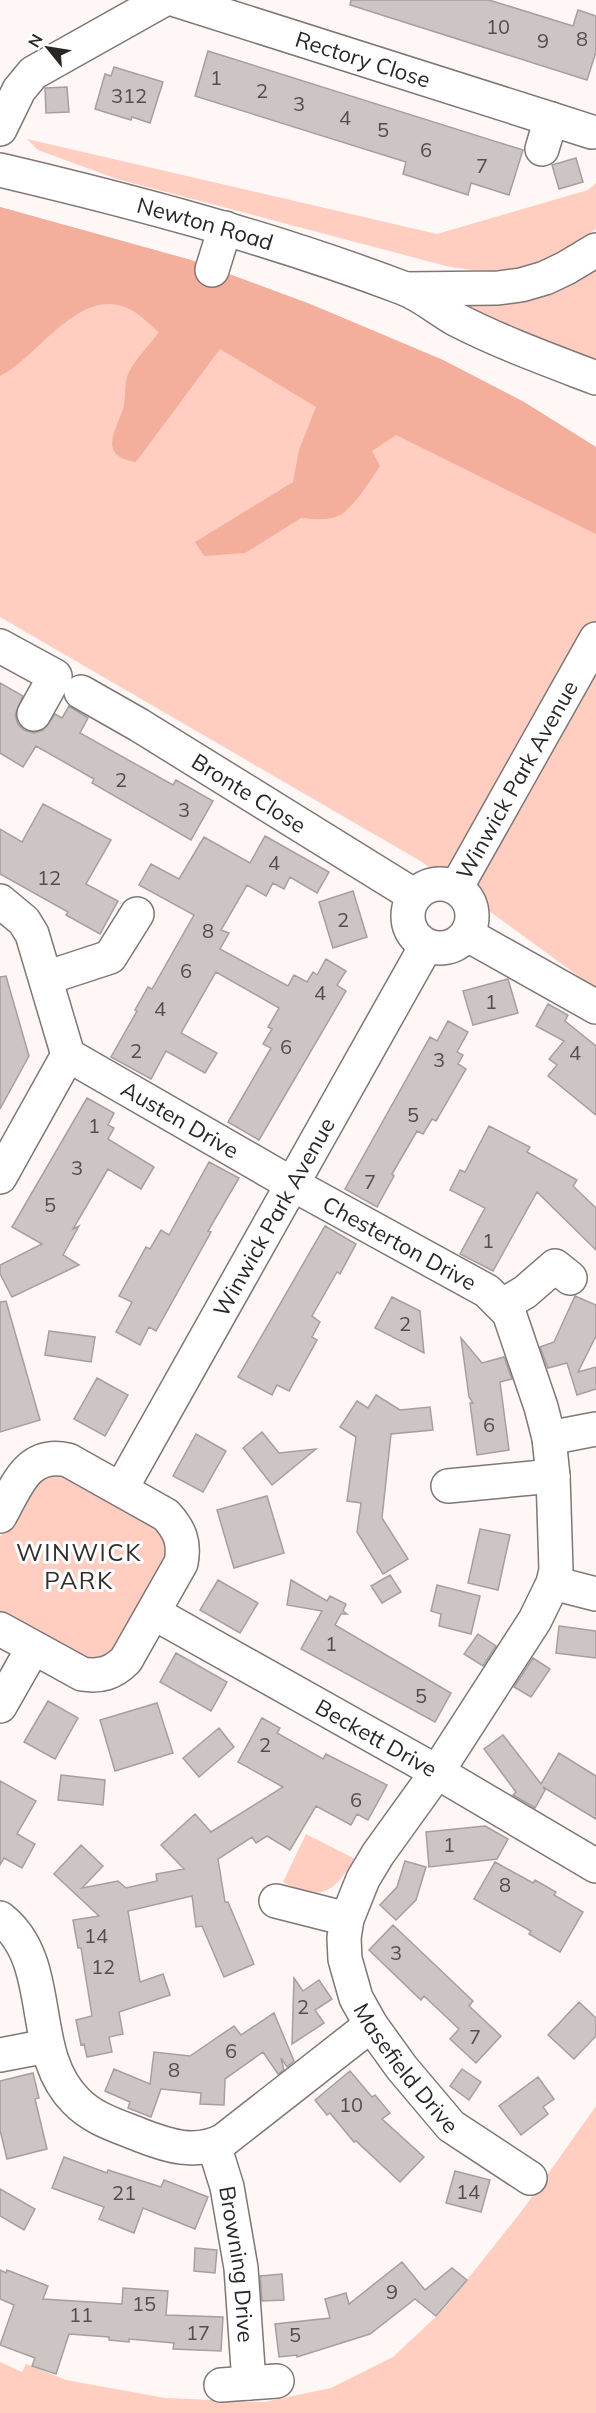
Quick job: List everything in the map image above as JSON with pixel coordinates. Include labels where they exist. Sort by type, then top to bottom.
[{"type":"street","points":[[0,129],[19,90],[33,73],[163,0]]},
{"type":"street","name":"Rectory Close","points":[[176,0],[547,134],[592,132]]},
{"type":"street","name":"Newton Road","points":[[0,170],[126,200],[225,228],[406,289],[456,320],[545,360],[596,378]]},
{"type":"street","points":[[212,270],[225,228]]},
{"type":"street","name":"Newton Road","points":[[406,289],[498,288],[521,285],[545,278],[596,250]]},
{"type":"street","name":"Winwick Park Avenue","points":[[456,888],[596,639]]},
{"type":"street","points":[[0,646],[55,676],[34,714]]},
{"type":"street","name":"Bronte Close","points":[[81,692],[139,725],[415,896]]},
{"type":"street","points":[[447,884],[465,894],[473,914],[468,935],[453,947],[444,949],[426,945],[412,932],[408,923],[408,914],[415,896],[429,885],[447,884]]},
{"type":"street","points":[[0,902],[19,916],[28,927],[46,978],[68,1055],[0,1178]]},
{"type":"street","points":[[46,978],[110,957],[137,914]]},
{"type":"street","points":[[468,935],[596,1007]]},
{"type":"street","name":"Winwick Park Avenue","points":[[121,1489],[426,945]]},
{"type":"street","name":"Austen Drive","points":[[68,1055],[292,1184]]},
{"type":"street","name":"Chesterton Drive","points":[[292,1184],[475,1284],[503,1305],[513,1322],[535,1385],[549,1438],[556,1555],[553,1583],[535,1620],[437,1772]]},
{"type":"street","points":[[503,1305],[525,1292],[558,1265]]},
{"type":"street","points":[[549,1438],[596,1429]]},
{"type":"street","points":[[0,1516],[27,1470],[46,1458],[68,1460],[166,1515],[176,1526],[182,1538],[183,1550],[181,1563],[126,1660],[117,1669],[106,1674],[94,1676],[82,1674],[0,1629]]},
{"type":"street","points":[[446,1486],[553,1476]]},
{"type":"street","points":[[553,1583],[596,1594]]},
{"type":"street","name":"Beckett Drive","points":[[154,1613],[437,1772],[596,1866]]},
{"type":"street","points":[[0,1706],[33,1648]]},
{"type":"street","name":"Masefield Drive","points":[[437,1772],[378,1854],[354,1899],[346,1919],[344,1938],[349,1980],[371,2025],[402,2068],[451,2126],[530,2178]]},
{"type":"street","points":[[273,1901],[346,1919]]},
{"type":"street","points":[[0,1918],[18,1936],[28,1955],[47,2046],[59,2079],[68,2093],[82,2107],[101,2119],[168,2145],[198,2149],[214,2145],[232,2134],[371,2025]]},
{"type":"street","points":[[0,2055],[47,2046]]},
{"type":"street","name":"Browning Drive","points":[[214,2145],[227,2187],[241,2268],[249,2383]]},
{"type":"shaded area","points":[[27,139],[437,234],[588,190],[596,183],[596,229],[542,261],[526,266],[489,271],[446,266],[117,179],[38,150]]},
{"type":"shaded area","points":[[0,207],[191,260],[310,304],[443,360],[524,402],[596,447],[596,989],[422,862],[0,617]]},
{"type":"shaded area","points":[[0,207],[191,260],[310,304],[443,360],[524,402],[596,447],[596,534],[396,435],[372,451],[380,466],[356,500],[340,515],[326,519],[301,518],[245,553],[204,556],[195,542],[293,482],[299,450],[316,407],[220,349],[136,462],[124,459],[117,454],[112,442],[124,405],[127,377],[159,332],[125,307],[107,304],[90,308],[58,328],[14,367],[0,376]]},
{"type":"shaded area","points":[[596,268],[596,367],[459,306],[459,301]]},
{"type":"shaded area","points":[[52,1470],[162,1525],[174,1547],[121,1650],[100,1665],[0,1616],[0,1537],[30,1485]]},
{"type":"shaded area","points":[[306,1834],[355,1859],[340,1879],[325,1891],[308,1892],[283,1882]]},
{"type":"shaded area","points":[[596,2106],[596,2413],[0,2413],[0,2362],[22,2372],[26,2364],[66,2380],[165,2398],[264,2402],[331,2388],[393,2357],[443,2310],[521,2212]]},
{"type":"building","points":[[351,0],[489,0],[573,26],[578,10],[596,16],[596,52],[587,80],[350,5]]},
{"type":"building","points":[[208,51],[523,150],[509,195],[471,183],[468,195],[403,174],[406,162],[195,96]]},
{"type":"building","points":[[114,67],[163,82],[150,123],[95,109],[105,74],[111,76]]},
{"type":"building","points":[[67,87],[69,112],[46,113],[45,88]]},
{"type":"building","points":[[576,158],[583,182],[559,189],[552,165]]},
{"type":"building","points":[[0,683],[23,696],[15,715],[18,724],[24,730],[34,733],[43,730],[55,714],[62,718],[69,706],[88,718],[80,733],[173,785],[176,780],[213,801],[191,840],[92,783],[94,779],[36,746],[23,767],[0,753]]},
{"type":"building","points":[[43,804],[111,840],[86,884],[118,901],[100,934],[66,915],[68,912],[0,874],[0,829],[22,842]]},
{"type":"building","points":[[265,836],[329,872],[317,893],[290,877],[284,889],[273,883],[266,896],[247,885],[221,930],[229,933],[220,949],[288,986],[294,975],[307,982],[313,972],[317,975],[326,959],[346,971],[337,985],[346,991],[259,1140],[228,1122],[271,1048],[263,1044],[272,1029],[268,1027],[279,1008],[216,972],[181,1033],[217,1053],[205,1073],[166,1051],[151,1079],[111,1057],[148,987],[152,989],[194,915],[139,885],[151,864],[179,879],[204,837],[250,863]]},
{"type":"building","points":[[353,891],[367,937],[333,948],[319,902]]},
{"type":"building","points":[[6,976],[29,1056],[0,1109],[0,977]]},
{"type":"building","points":[[508,979],[518,1013],[473,1025],[463,991]]},
{"type":"building","points":[[548,1004],[568,1015],[565,1021],[596,1046],[596,1115],[548,1076],[557,1065],[549,1059],[564,1041],[536,1026]]},
{"type":"building","points":[[448,1021],[468,1032],[457,1052],[463,1055],[458,1064],[466,1069],[436,1121],[432,1119],[423,1134],[417,1131],[392,1174],[394,1176],[377,1207],[345,1189],[430,1037],[437,1041]]},
{"type":"building","points":[[87,1098],[114,1113],[108,1125],[114,1128],[108,1139],[154,1167],[141,1189],[108,1169],[73,1229],[79,1226],[63,1255],[79,1265],[12,1297],[0,1274],[0,1265],[42,1244],[12,1227]]},
{"type":"building","points":[[489,1126],[530,1147],[527,1152],[577,1180],[573,1186],[596,1208],[596,1250],[537,1192],[493,1271],[460,1254],[485,1208],[450,1190],[460,1170],[465,1172]]},
{"type":"building","points":[[209,1162],[239,1178],[208,1231],[211,1232],[156,1331],[149,1327],[140,1345],[116,1332],[132,1302],[119,1296],[146,1247],[150,1249],[161,1230],[169,1235]]},
{"type":"building","points":[[325,1226],[356,1244],[340,1274],[337,1272],[312,1316],[320,1322],[312,1337],[317,1340],[289,1391],[277,1385],[272,1395],[238,1377]]},
{"type":"building","points":[[575,1296],[596,1305],[596,1336],[578,1372],[596,1367],[596,1389],[577,1395],[567,1363],[548,1368],[540,1347],[554,1342]]},
{"type":"building","points":[[392,1297],[420,1311],[424,1353],[375,1328]]},
{"type":"building","points":[[6,1301],[40,1420],[0,1432],[0,1302]]},
{"type":"building","points":[[49,1331],[95,1337],[91,1362],[45,1355]]},
{"type":"building","points":[[461,1338],[482,1363],[504,1357],[512,1379],[500,1382],[509,1450],[477,1455],[470,1403],[473,1403],[469,1397]]},
{"type":"building","points":[[97,1378],[128,1395],[105,1436],[74,1419]]},
{"type":"building","points":[[376,1395],[400,1410],[430,1407],[433,1430],[391,1434],[382,1518],[408,1559],[383,1574],[357,1532],[361,1503],[347,1501],[356,1437],[340,1427],[357,1401],[368,1408]]},
{"type":"building","points":[[262,1432],[279,1453],[316,1449],[272,1485],[243,1448]]},
{"type":"building","points":[[196,1434],[226,1451],[203,1492],[173,1476]]},
{"type":"building","points":[[267,1496],[284,1553],[234,1568],[217,1510]]},
{"type":"building","points":[[480,1529],[510,1535],[498,1590],[468,1583]]},
{"type":"building","points":[[390,1575],[401,1592],[382,1603],[371,1586]]},
{"type":"building","points":[[218,1580],[258,1603],[240,1633],[200,1610]]},
{"type":"building","points":[[291,1580],[327,1601],[330,1596],[346,1604],[343,1611],[347,1614],[341,1614],[335,1625],[451,1693],[435,1722],[301,1649],[322,1611],[287,1605]]},
{"type":"building","points":[[437,1585],[480,1596],[471,1634],[439,1626],[441,1614],[431,1611]]},
{"type":"building","points":[[559,1626],[596,1631],[596,1658],[556,1653]]},
{"type":"building","points":[[478,1634],[496,1646],[483,1666],[464,1654]]},
{"type":"building","points":[[176,1653],[227,1682],[211,1711],[160,1682]]},
{"type":"building","points":[[533,1658],[550,1669],[531,1697],[514,1687]]},
{"type":"building","points":[[48,1701],[78,1718],[55,1759],[24,1742]]},
{"type":"building","points":[[157,1703],[173,1753],[115,1771],[100,1720]]},
{"type":"building","points":[[262,1718],[280,1728],[277,1733],[323,1759],[326,1754],[387,1785],[368,1820],[357,1814],[351,1825],[316,1806],[290,1850],[267,1836],[256,1843],[252,1837],[218,1859],[225,1902],[228,1902],[254,1964],[224,1977],[202,1926],[196,1927],[192,1896],[128,1911],[140,1982],[163,1974],[170,1995],[119,2012],[123,2034],[109,2037],[112,2052],[87,2057],[84,2044],[81,2045],[76,2020],[92,2016],[81,1948],[78,1948],[73,1920],[99,1916],[54,1874],[81,1845],[103,1866],[82,1888],[118,1881],[126,1888],[157,1881],[156,1874],[184,1869],[161,1845],[195,1814],[211,1832],[283,1787],[238,1762]]},
{"type":"building","points":[[219,1728],[234,1747],[199,1777],[183,1758]]},
{"type":"building","points":[[503,1735],[541,1784],[559,1753],[596,1776],[596,1819],[543,1787],[545,1790],[535,1808],[513,1795],[516,1792],[484,1749]]},
{"type":"building","points":[[61,1775],[105,1780],[103,1805],[58,1800]]},
{"type":"building","points":[[0,1781],[36,1801],[17,1834],[35,1844],[22,1868],[4,1858],[0,1865]]},
{"type":"building","points":[[485,1826],[508,1839],[497,1859],[429,1867],[426,1832]]},
{"type":"building","points":[[405,1861],[426,1867],[416,1900],[396,1920],[380,1905],[397,1887]]},
{"type":"building","points":[[495,1862],[533,1883],[535,1880],[556,1892],[554,1895],[583,1912],[560,1952],[529,1934],[531,1931],[474,1899]]},
{"type":"building","points":[[393,1925],[473,2001],[469,2006],[501,2036],[476,2063],[450,2039],[459,2029],[424,1996],[421,2000],[369,1950]]},
{"type":"building","points":[[294,1978],[303,1991],[319,1980],[332,1999],[315,2010],[324,2023],[292,2044]]},
{"type":"building","points":[[579,2002],[596,2018],[596,2036],[574,2059],[548,2035]]},
{"type":"building","points":[[274,2013],[294,2061],[287,2067],[281,2058],[284,2070],[278,2074],[263,2052],[225,2079],[224,2105],[200,2104],[201,2093],[161,2089],[151,2117],[128,2108],[130,2102],[105,2091],[114,2069],[150,2084],[154,2052],[190,2056],[234,2026],[241,2035]]},
{"type":"building","points":[[462,2069],[481,2082],[469,2100],[450,2086]]},
{"type":"building","points":[[350,2071],[372,2097],[375,2095],[390,2113],[382,2119],[424,2157],[400,2182],[356,2141],[354,2142],[330,2113],[327,2115],[315,2100]]},
{"type":"building","points":[[33,2073],[39,2098],[35,2099],[47,2149],[7,2159],[0,2130],[0,2081]]},
{"type":"building","points":[[538,2077],[554,2099],[543,2107],[548,2114],[521,2135],[499,2106]]},
{"type":"building","points":[[64,2157],[107,2173],[108,2170],[161,2187],[164,2180],[208,2197],[195,2229],[143,2208],[134,2233],[99,2219],[104,2207],[52,2188]]},
{"type":"building","points":[[455,2171],[490,2180],[481,2212],[446,2203]]},
{"type":"building","points":[[0,2189],[35,2209],[24,2230],[0,2216]]},
{"type":"building","points":[[195,2248],[217,2250],[215,2273],[194,2271]]},
{"type":"building","points":[[402,2262],[425,2290],[452,2268],[467,2280],[436,2316],[415,2299],[370,2334],[297,2357],[297,2355],[279,2357],[275,2324],[330,2318],[325,2299],[346,2293],[349,2304]]},
{"type":"building","points":[[0,2270],[6,2273],[7,2270],[48,2286],[43,2299],[122,2304],[123,2288],[168,2291],[166,2315],[223,2317],[221,2351],[173,2349],[174,2343],[129,2339],[129,2342],[109,2340],[109,2337],[69,2334],[56,2374],[32,2366],[35,2358],[0,2345],[14,2305],[0,2299]]},
{"type":"building","points":[[282,2274],[284,2300],[262,2301],[260,2276]]},
{"type":"district","name":"WINWICK PARK","points":[[79,1567]]}]
